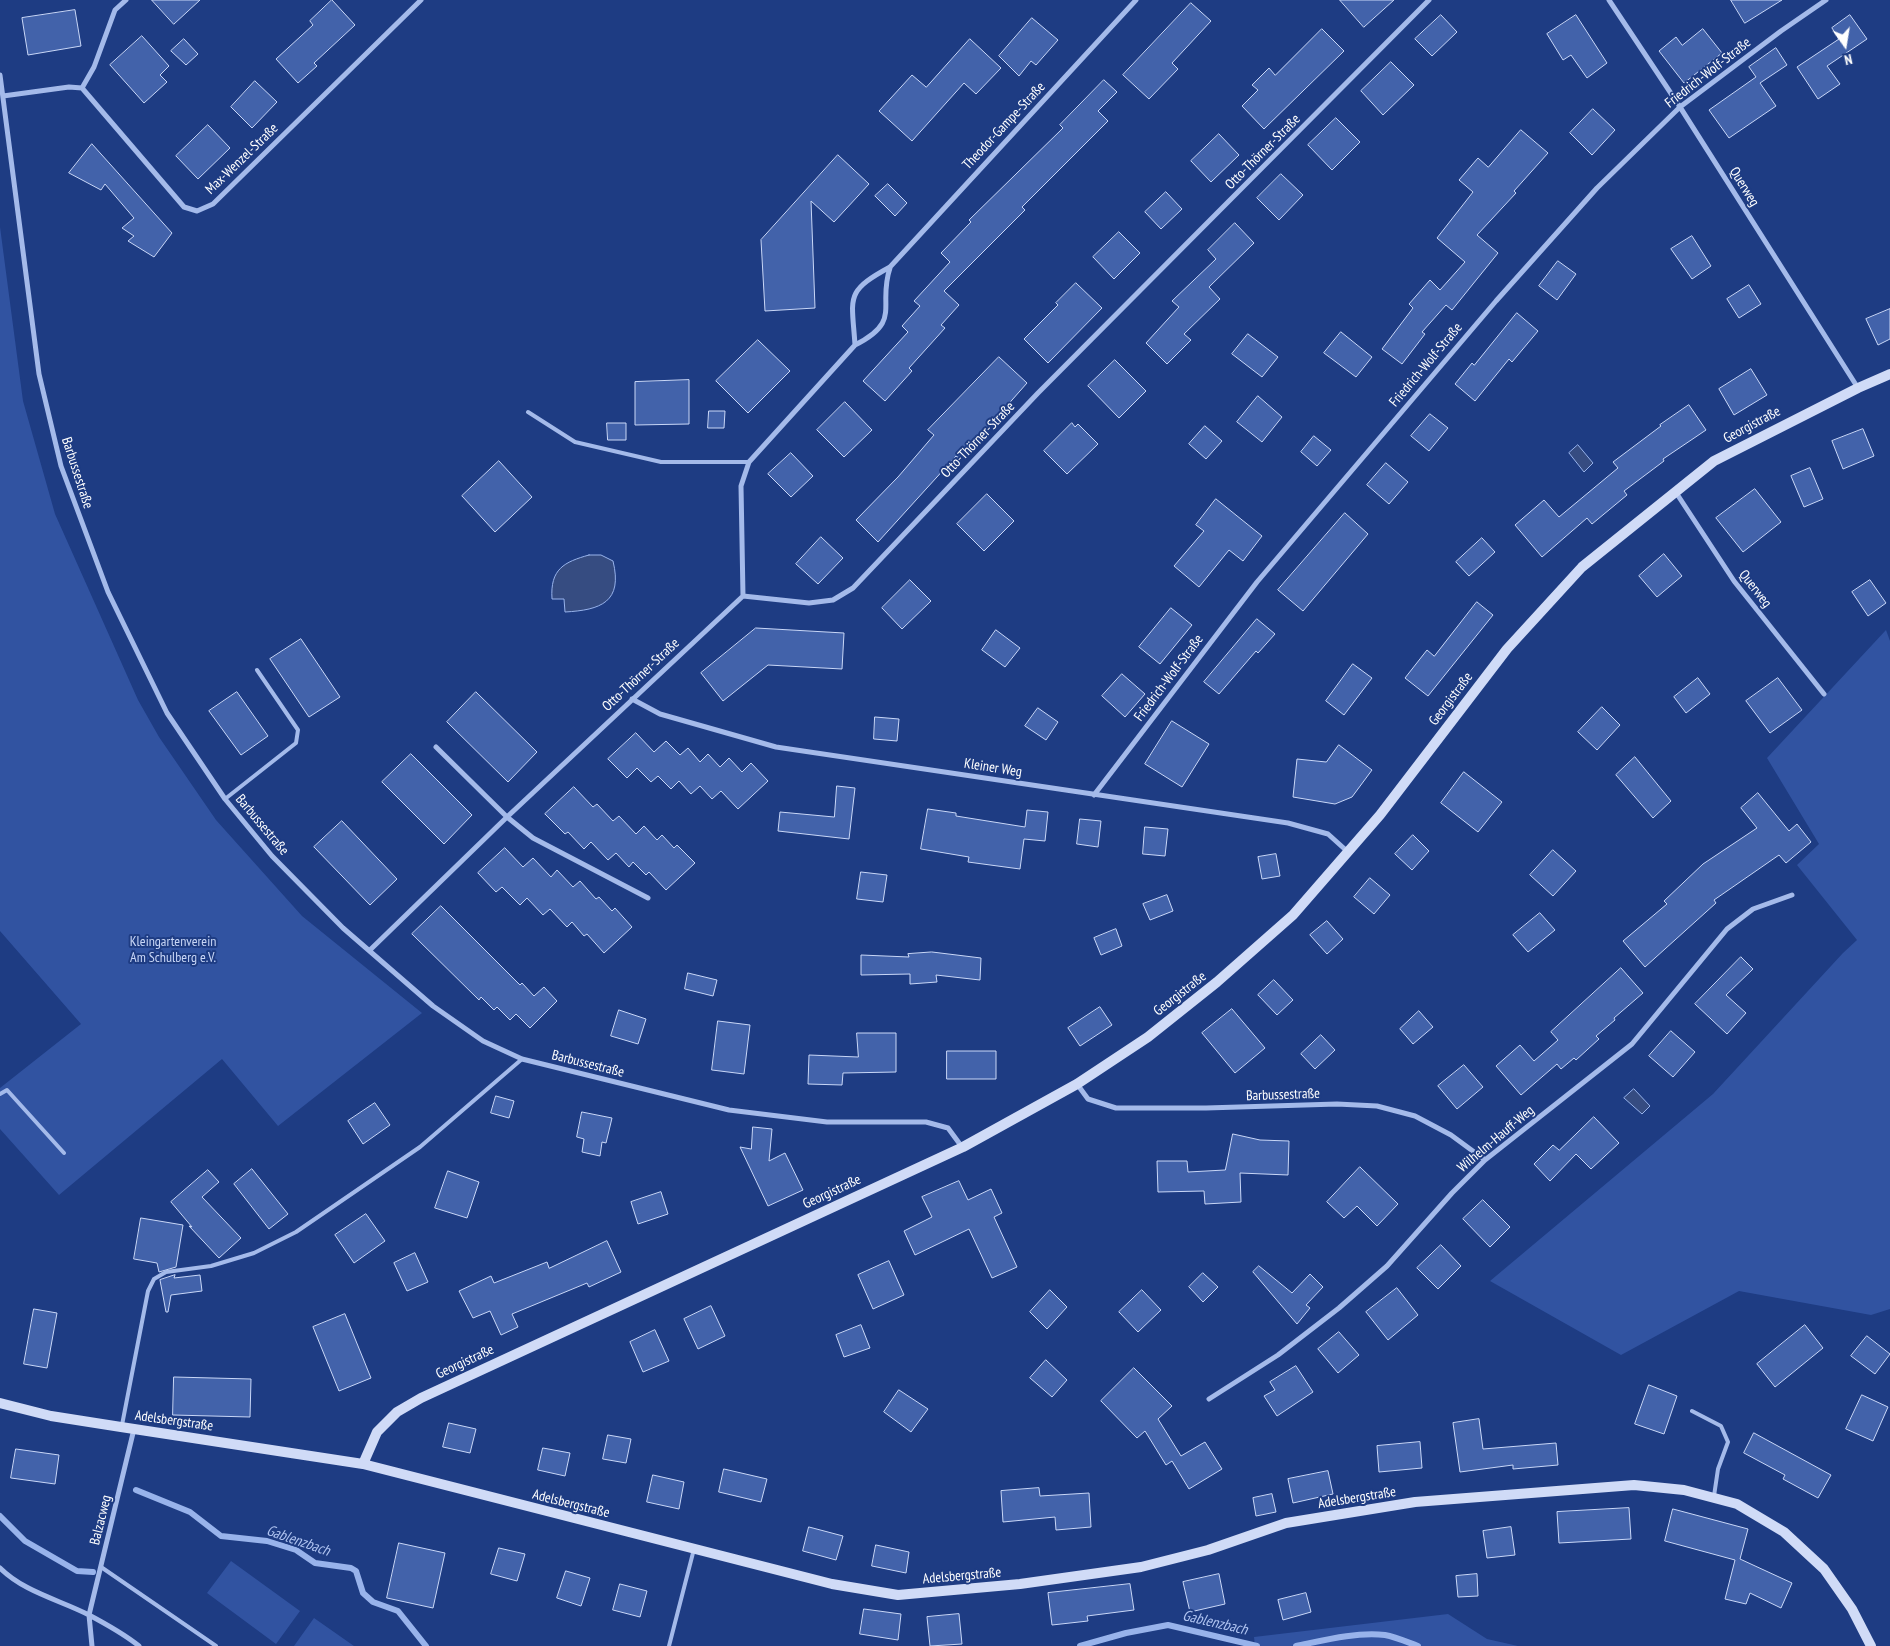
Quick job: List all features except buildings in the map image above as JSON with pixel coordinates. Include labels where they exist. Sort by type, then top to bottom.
[{"type":"street","points":[[4,96],[68,86],[82,88],[94,67],[115,10],[126,0]]},
{"type":"street","name":"Max-Wenzel-Straße","points":[[82,88],[184,207],[197,211],[213,204],[421,0]]},
{"type":"street","name":"Theodor-Gampe-Straße","points":[[855,345],[853,300],[860,286],[890,267],[1136,0]]},
{"type":"street","name":"Otto-Thörner-Straße","points":[[370,950],[507,817],[743,596],[809,603],[832,600],[853,588],[1038,393],[1429,0]]},
{"type":"street","name":"Querweg","points":[[1609,0],[1680,107],[1858,388]]},
{"type":"street","name":"Friedrich-Wolf-Straße","points":[[1094,794],[1257,582],[1496,301],[1597,188],[1680,107],[1780,31],[1826,0]]},
{"type":"street","name":"Barbussestraße","points":[[0,75],[39,374],[61,466],[108,592],[167,713],[225,799],[272,856],[343,928],[433,1006],[483,1041],[522,1059],[729,1110],[827,1122],[926,1122],[948,1128],[962,1147]]},
{"type":"street","points":[[743,596],[741,486],[748,462],[855,345],[870,338],[882,325],[887,314],[886,280],[890,267]]},
{"type":"street","name":"Georgistraße","points":[[363,1464],[377,1432],[397,1412],[421,1398],[962,1147],[1077,1084],[1148,1037],[1218,982],[1293,915],[1384,810],[1507,649],[1582,567],[1714,461],[1858,388],[1890,374]]},
{"type":"street","name":"Querweg","points":[[1675,491],[1734,581],[1824,694]]},
{"type":"street","name":"Kleiner Weg","points":[[632,699],[660,714],[776,747],[1288,823],[1328,834],[1349,852]]},
{"type":"street","points":[[436,747],[507,817],[533,838],[648,898]]},
{"type":"street","name":"Wilhelm-Hauff-Weg","points":[[1209,1399],[1278,1355],[1339,1308],[1387,1266],[1452,1193],[1485,1160],[1632,1044],[1727,929],[1753,909],[1792,895]]},
{"type":"street","name":"Barbussestraße","points":[[1077,1084],[1088,1099],[1116,1108],[1377,1106],[1415,1116],[1451,1135],[1485,1160]]},
{"type":"street","name":"Adelsbergstraße","points":[[0,1403],[51,1416],[121,1428],[363,1464],[832,1584],[898,1595],[1020,1584],[1141,1566],[1208,1550],[1286,1523],[1415,1502],[1634,1485],[1684,1490],[1737,1504],[1784,1532],[1824,1569],[1852,1609],[1871,1646]]},
{"type":"street","name":"Balzacweg","points":[[92,1646],[89,1615],[134,1429]]},
{"type":"street","points":[[0,1568],[38,1593],[89,1615],[139,1646]]},
{"type":"lane","points":[[528,412],[574,442],[661,462],[748,462]]},
{"type":"lane","points":[[225,799],[296,743],[298,730],[257,670]]},
{"type":"lane","points":[[121,1428],[148,1291],[154,1278],[166,1272],[211,1266],[254,1253],[296,1232],[420,1147],[522,1059]]},
{"type":"lane","points":[[0,1094],[7,1090],[64,1153]]},
{"type":"lane","points":[[1692,1411],[1721,1426],[1728,1442],[1718,1469],[1714,1498]]},
{"type":"lane","points":[[669,1646],[694,1550]]},
{"type":"lane","points":[[101,1567],[216,1646]]},
{"type":"green space","name":"Kleingartenverein Am Schulberg e.V.","points":[[0,227],[23,401],[55,514],[138,700],[159,737],[216,820],[302,916],[422,1013],[278,1126],[222,1059],[59,1195],[0,1129],[0,1088],[81,1024],[0,931]]},
{"type":"green space","points":[[1886,630],[1890,641],[1890,1309],[1871,1315],[1739,1291],[1621,1355],[1490,1281],[1713,1094],[1857,940],[1797,865],[1819,844],[1767,758]]},
{"type":"green space","points":[[231,1561],[300,1611],[276,1644],[207,1593]]},
{"type":"green space","points":[[1448,1614],[1487,1639],[1518,1646],[1255,1646],[1254,1637]]},
{"type":"green space","points":[[314,1618],[354,1646],[294,1646]]},
{"type":"shaded area","points":[[1578,445],[1593,463],[1584,472],[1569,453]]},
{"type":"shaded area","points":[[589,555],[601,555],[613,561],[615,586],[612,595],[599,606],[565,612],[564,599],[552,599],[553,580],[560,568]]},
{"type":"shaded area","points":[[1634,1089],[1650,1106],[1642,1114],[1624,1098]]},
{"type":"waterway","name":"Gablenzbach","points":[[136,1490],[190,1512],[221,1536],[267,1541],[296,1550],[315,1563],[351,1568],[356,1571],[363,1593],[373,1602],[398,1611],[426,1646]]},
{"type":"waterway","points":[[0,1516],[25,1541],[77,1571],[93,1572]]},
{"type":"waterway","name":"Gablenzbach","points":[[1080,1646],[1126,1633],[1168,1625],[1257,1646]]},
{"type":"waterway","name":"Gablenzbach","points":[[1296,1646],[1340,1637],[1374,1634],[1389,1636],[1418,1646]]}]
